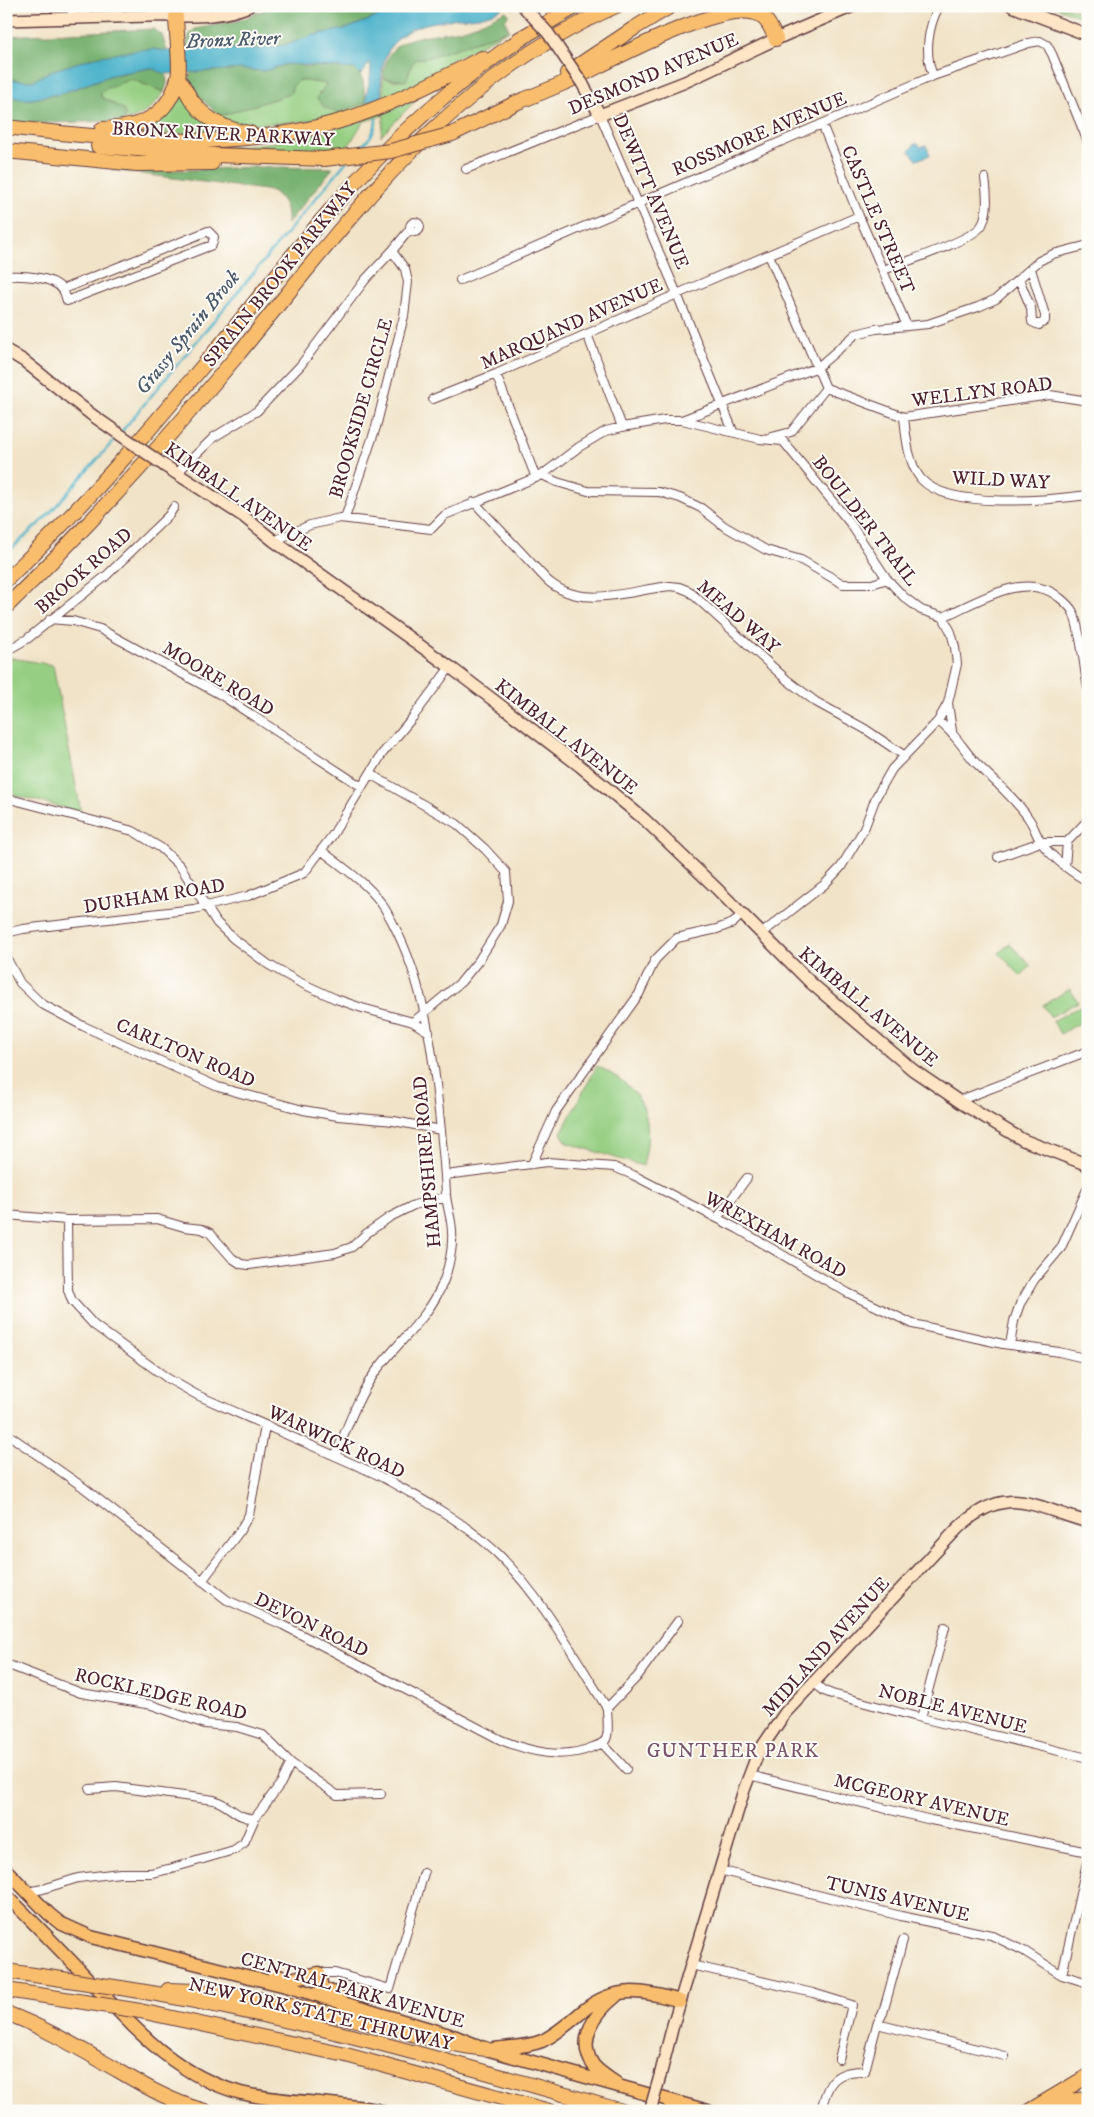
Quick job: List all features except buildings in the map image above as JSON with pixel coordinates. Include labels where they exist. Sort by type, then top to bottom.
[{"type":"highway","name":"BRONX RIVER PARKWAY","points":[[6,127],[116,138],[196,140],[242,139],[273,135],[336,122],[383,106],[435,82],[527,35],[575,6]]},
{"type":"highway","name":"SPRAIN BROOK PARKWAY","points":[[6,607],[134,476],[231,362],[347,220],[416,144],[508,67],[563,33],[616,6]]},
{"type":"highway","name":"BRONX RIVER PARKWAY","points":[[6,135],[151,151],[284,158],[324,159],[391,151],[452,134],[513,104],[556,80],[636,27],[672,6]]},
{"type":"highway","points":[[51,132],[118,129],[139,124],[152,117],[163,107],[178,78],[173,11]]},
{"type":"highway","points":[[513,104],[572,80],[658,38],[723,15],[740,12],[759,15],[769,24],[776,39]]},
{"type":"highway","name":"SPRAIN BROOK PARKWAY","points":[[6,580],[78,508],[144,436],[321,223],[379,157],[450,92],[527,35]]},
{"type":"highway","points":[[178,78],[193,102],[204,114],[218,124],[240,131],[273,135]]},
{"type":"highway","points":[[6,151],[86,160],[145,164],[224,163],[284,158]]},
{"type":"highway","name":"NEW YORK STATE THRUWAY","points":[[6,1971],[125,1989],[224,2008],[348,2036],[622,2111]]},
{"type":"highway","points":[[125,1989],[203,1990],[258,1998],[453,2045],[486,2049]]},
{"type":"highway","name":"NEW YORK STATE THRUWAY","points":[[6,1990],[140,2011],[330,2052],[549,2111]]},
{"type":"highway","points":[[6,2013],[59,2037],[160,2094],[187,2106],[205,2111]]},
{"type":"highway","points":[[1029,2111],[1088,2076]]},
{"type":"highway","points":[[1052,2111],[1068,2101],[1088,2098]]},
{"type":"highway","points":[[670,2102],[688,2111]]},
{"type":"main road","name":"CENTRAL PARK AVENUE","points":[[6,1870],[49,1914],[74,1930],[105,1941],[275,1983],[456,2037],[486,2049],[670,2102],[708,2111]]},
{"type":"main road","points":[[6,1895],[146,2039],[183,2068],[211,2082],[249,2094],[381,2111]]},
{"type":"main road","points":[[198,1964],[238,1967],[290,1979],[319,1973],[322,1988],[381,2015]]},
{"type":"main road","points":[[486,2049],[525,2046],[540,2042],[560,2030],[600,1998],[640,1992],[680,2001]]},
{"type":"main road","points":[[618,1994],[594,2017],[588,2030],[587,2043],[594,2065],[624,2089]]},
{"type":"street","points":[[72,6],[72,18]]},
{"type":"street","points":[[6,20],[72,18],[173,11],[220,15],[249,6]]},
{"type":"street","name":"DEWITT AVENUE","points":[[523,6],[548,33],[582,83],[600,115],[677,294],[733,432]]},
{"type":"street","name":"DESMOND AVENUE","points":[[466,169],[685,82],[776,39],[853,6]]},
{"type":"street","points":[[933,76],[930,68],[929,39],[932,22],[939,6]]},
{"type":"street","points":[[1012,6],[1088,34]]},
{"type":"street","name":"ROSSMORE AVENUE","points":[[460,280],[933,76],[1040,41],[1047,45],[1052,54],[1088,142]]},
{"type":"street","name":"CASTLE STREET","points":[[822,124],[859,216],[907,326]]},
{"type":"street","points":[[883,270],[958,241],[978,230],[984,220],[987,202],[986,178]]},
{"type":"street","name":"MARQUAND AVENUE","points":[[433,400],[859,216]]},
{"type":"street","points":[[176,474],[214,437],[257,411],[300,366],[365,280],[410,229]]},
{"type":"street","points":[[6,276],[33,276],[46,280],[62,289],[67,301],[212,245],[214,237],[208,231],[62,289]]},
{"type":"street","points":[[274,541],[310,525],[340,518],[431,529],[445,515],[539,476],[579,447],[606,431],[665,420],[682,420],[818,367],[856,334],[876,329],[935,322],[978,307],[996,299],[1039,261],[1053,254],[1088,245]]},
{"type":"street","name":"BROOKSIDE CIRCLE","points":[[345,518],[376,427],[404,316],[408,282],[405,269],[392,251]]},
{"type":"street","points":[[760,439],[791,432],[826,388],[769,255]]},
{"type":"street","points":[[116,268],[121,281]]},
{"type":"street","points":[[1018,279],[1031,308],[1032,322],[1039,325],[1045,321],[1046,315],[1031,269]]},
{"type":"street","points":[[587,334],[622,427]]},
{"type":"street","name":"KIMBALL AVENUE","points":[[6,350],[24,360],[92,415],[176,474],[243,516],[274,541],[450,667],[580,766],[645,820],[811,983],[913,1070],[958,1101],[1022,1140],[1088,1165]]},
{"type":"street","points":[[496,374],[539,476],[588,490],[659,492],[680,498],[701,508],[724,526],[766,550],[801,560],[843,584],[872,584],[888,579]]},
{"type":"street","name":"WELLYN ROAD","points":[[826,388],[904,417],[1050,395],[1088,401]]},
{"type":"street","name":"WILD WAY","points":[[904,417],[911,459],[915,469],[922,479],[942,493],[963,497],[1030,501],[1088,496]]},
{"type":"street","name":"BOULDER TRAIL","points":[[682,420],[760,439],[783,441],[850,523],[888,579],[904,597],[921,610],[943,617]]},
{"type":"street","name":"MEAD WAY","points":[[474,502],[547,580],[554,586],[567,592],[597,597],[670,586],[689,591],[809,697],[866,729],[905,756]]},
{"type":"street","name":"BROOK ROAD","points":[[6,651],[18,646],[106,576],[168,516],[174,507]]},
{"type":"street","points":[[761,934],[825,884],[841,867],[864,829],[876,797],[892,769],[938,721],[948,703],[956,664],[951,632],[943,617],[1013,588],[1030,586],[1048,590],[1069,605],[1073,611],[1088,688]]},
{"type":"street","name":"MOORE ROAD","points":[[50,619],[73,621],[100,629],[221,695],[362,787]]},
{"type":"street","points":[[322,850],[382,754],[413,717],[450,667]]},
{"type":"street","points":[[948,703],[952,731]]},
{"type":"street","points":[[938,721],[952,731],[976,763],[1000,784],[1029,818],[1041,842],[1065,867],[1088,881]]},
{"type":"street","points":[[370,774],[457,824],[487,850],[506,872],[508,900],[501,925],[479,960],[461,982],[413,1022]]},
{"type":"street","points":[[6,798],[133,830],[161,848],[180,866],[217,923],[234,939],[269,965],[299,982],[353,1005],[413,1022],[428,1032]]},
{"type":"street","points":[[1065,867],[1067,842],[1088,820]]},
{"type":"street","points":[[998,857],[1041,842],[1067,842]]},
{"type":"street","name":"HAMPSHIRE ROAD","points":[[322,850],[375,894],[386,909],[418,985],[433,1057],[446,1175],[446,1197],[452,1232],[451,1253],[444,1280],[436,1296],[417,1326],[390,1352],[373,1376],[335,1456]]},
{"type":"street","name":"DURHAM ROAD","points":[[7,935],[23,929],[206,906],[248,896],[304,873],[322,850]]},
{"type":"street","points":[[532,1164],[556,1111],[639,994],[655,960],[677,938],[717,929],[733,922],[742,914]]},
{"type":"street","name":"CARLTON ROAD","points":[[6,957],[20,982],[42,1004],[83,1026],[218,1087],[303,1110],[338,1116],[394,1121],[441,1130]]},
{"type":"street","points":[[958,1101],[1088,1051]]},
{"type":"street","name":"WREXHAM ROAD","points":[[446,1175],[547,1162],[614,1167],[717,1218],[848,1293],[913,1324],[1010,1345],[1059,1352],[1088,1359]]},
{"type":"street","points":[[717,1218],[747,1178]]},
{"type":"street","points":[[1010,1345],[1014,1320],[1020,1304],[1034,1280],[1061,1248],[1088,1187]]},
{"type":"street","points":[[6,1215],[67,1220],[157,1219],[184,1228],[202,1229],[210,1233],[232,1258],[241,1264],[250,1265],[335,1254],[352,1247],[367,1233],[390,1217],[414,1206],[446,1197]]},
{"type":"street","name":"WARWICK ROAD","points":[[67,1220],[68,1290],[72,1301],[94,1325],[167,1378],[197,1396],[335,1456],[402,1488],[472,1533],[498,1554],[543,1609],[607,1708]]},
{"type":"street","points":[[202,1581],[239,1532],[249,1515],[265,1426]]},
{"type":"street","name":"DEVON ROAD","points":[[6,1433],[83,1487],[227,1600],[283,1625],[502,1740],[526,1749],[561,1755],[583,1752],[602,1744]]},
{"type":"street","name":"MIDLAND AVENUE","points":[[650,2111],[680,2001],[749,1775],[758,1753],[770,1732],[813,1682],[954,1533],[984,1508],[1000,1502],[1018,1501],[1088,1522]]},
{"type":"street","points":[[626,1769],[602,1744],[607,1736],[607,1708],[637,1677],[678,1621]]},
{"type":"street","points":[[921,1718],[945,1627]]},
{"type":"street","name":"ROCKLEDGE ROAD","points":[[6,1664],[81,1693],[152,1705],[204,1724],[237,1727],[263,1735],[291,1763],[336,1795],[381,1794]]},
{"type":"street","name":"NOBLE AVENUE","points":[[813,1682],[828,1693],[921,1718],[1088,1758]]},
{"type":"street","points":[[27,1892],[85,1877],[160,1871],[234,1850],[244,1843],[256,1818],[281,1783],[291,1763]]},
{"type":"street","name":"MCGEORY AVENUE","points":[[749,1775],[931,1820],[1088,1852]]},
{"type":"street","points":[[90,1788],[116,1787],[214,1800],[222,1802],[247,1819],[256,1818]]},
{"type":"street","points":[[1062,1975],[1088,1858]]},
{"type":"street","name":"TUNIS AVENUE","points":[[720,1870],[901,1916],[991,1935],[1024,1951],[1062,1975],[1088,1983]]},
{"type":"street","points":[[319,1973],[335,1973],[390,1989],[424,1873]]},
{"type":"street","points":[[821,2111],[826,2091],[832,2081],[848,2072],[865,2071],[877,2024],[883,2012],[903,1940]]},
{"type":"street","points":[[692,1965],[813,1993],[852,2005],[839,2059]]},
{"type":"street","points":[[877,2024],[1005,2056]]},
{"type":"green space","points":[[273,6],[401,6],[392,8],[376,17],[346,29],[318,34],[284,45],[258,49],[186,49],[189,35],[195,29],[241,20]]},
{"type":"green space","points":[[1053,6],[1084,13],[1088,15],[1088,20]]},
{"type":"green space","points":[[506,11],[509,14],[505,21],[509,30],[430,57],[416,59],[412,64],[406,81],[383,78],[386,62],[392,51],[402,43],[426,35],[467,28]]},
{"type":"green space","points":[[154,29],[162,35],[167,51],[141,51],[94,59],[53,70],[33,81],[6,77],[6,36]]},
{"type":"green space","points":[[509,30],[449,62],[428,77],[392,95],[337,116],[309,121],[249,125],[233,123],[220,116],[290,94],[293,86],[299,80],[327,84],[326,88],[318,94],[365,103],[383,97],[383,78],[396,81],[409,73],[416,59],[430,57]]},
{"type":"green space","points":[[287,64],[299,64],[305,67],[333,66],[357,69],[363,81],[366,102],[337,113],[324,107],[317,98],[326,84],[299,80],[293,86],[290,94],[220,116],[198,96],[189,77],[192,72],[242,69],[264,71]]},
{"type":"green space","points":[[150,68],[166,74],[167,83],[164,92],[131,79],[103,90],[101,93],[101,97],[123,109],[126,116],[123,121],[6,122],[6,95],[19,99],[28,99],[57,95],[112,75]]},
{"type":"green space","points":[[131,79],[164,92],[156,103],[146,111],[136,117],[123,121],[123,109],[101,97],[101,93],[104,89]]},
{"type":"green space","points":[[178,89],[224,133],[137,134],[136,132],[143,129]]},
{"type":"green space","points":[[418,98],[381,136],[384,115],[363,122],[346,150],[292,153],[197,147],[256,145],[283,141],[337,128]]},
{"type":"green space","points":[[254,167],[333,168],[287,224],[285,206],[273,191],[111,170],[192,170]]},
{"type":"green space","points":[[6,657],[53,665],[81,812],[6,793]]},
{"type":"green space","points":[[1009,943],[1031,966],[1021,976],[999,953]]},
{"type":"green space","points":[[1070,989],[1078,1002],[1050,1017],[1043,1005]]},
{"type":"green space","points":[[1080,1006],[1087,1019],[1060,1034],[1053,1021]]},
{"type":"green space","points":[[597,1066],[626,1084],[636,1095],[642,1106],[648,1133],[643,1166],[567,1143],[561,1133]]},
{"type":"water","points":[[401,6],[505,6],[482,16],[456,18],[427,24],[413,28],[402,35],[393,44],[383,66],[381,80],[382,96],[366,102],[371,72],[370,62],[361,75],[355,69],[287,64],[264,71],[242,69],[166,74],[150,68],[112,75],[57,95],[28,99],[6,95],[6,77],[13,80],[33,81],[51,71],[95,57],[138,50],[258,49],[284,45],[318,34],[346,29],[376,17],[392,8]]},
{"type":"water","points":[[916,143],[921,147],[926,145],[930,155],[917,160],[909,151]]},
{"type":"waterway","name":"Grassy Sprain Brook","points":[[358,150],[373,132],[376,119]]},
{"type":"waterway","name":"Grassy Sprain Brook","points":[[122,431],[346,162]]},
{"type":"waterway","name":"Grassy Sprain Brook","points":[[6,554],[48,515],[117,437]]},
{"type":"district","name":"GUNTHER PARK","points":[[733,1750]]},
{"type":"water label","name":"Bronx River","points":[[233,39]]}]
